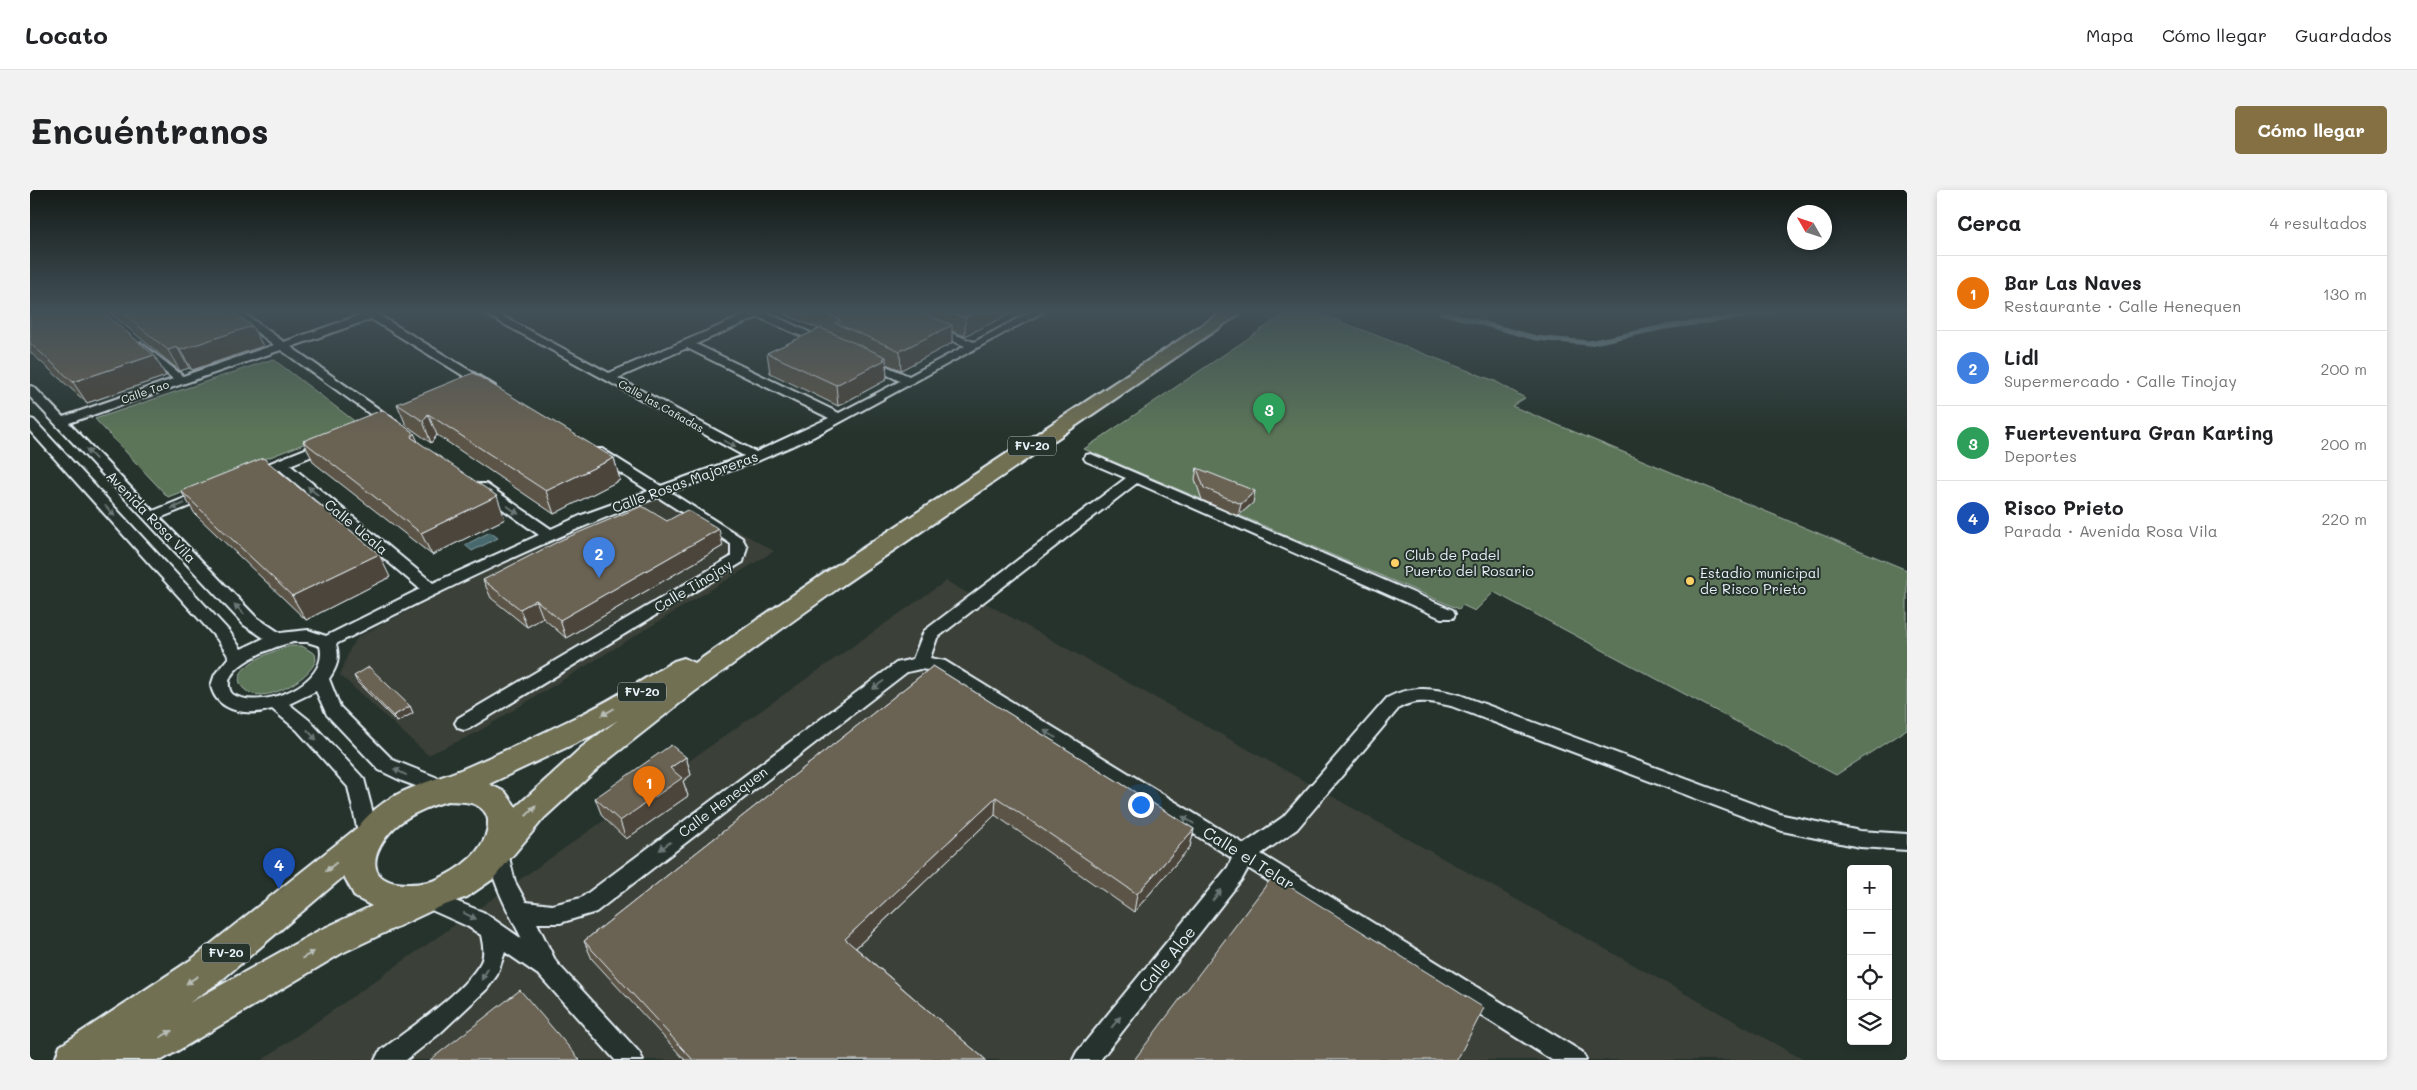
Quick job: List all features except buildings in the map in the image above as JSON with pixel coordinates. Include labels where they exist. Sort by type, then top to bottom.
[{"type":"main road","name":"FV-20","points":[[125,1060],[330,942],[461,882],[481,869],[498,847],[533,809],[593,755],[684,685],[831,581],[1173,353]]},
{"type":"main road","name":"FV-20","points":[[74,1060],[205,971],[369,836],[384,819],[403,805],[424,795],[446,789],[584,726],[831,581]]},
{"type":"main road","name":"FV-20","points":[[446,789],[470,789],[476,791],[489,796],[501,809],[504,827],[498,847]]},
{"type":"main road","name":"FV-20","points":[[369,836],[360,854],[359,871],[366,886],[380,896],[401,900],[425,898]]},
{"type":"street","points":[[148,353],[181,380]]},
{"type":"street","name":"Calle Tao","points":[[60,422],[262,353]]},
{"type":"street","points":[[290,353],[404,432]]},
{"type":"street","points":[[435,353],[500,393]]},
{"type":"street","name":"Calle las Cañadas","points":[[561,353],[755,457]]},
{"type":"street","points":[[608,378],[667,353]]},
{"type":"street","points":[[705,353],[840,418]]},
{"type":"street","name":"Calle Rosas Majoreras","points":[[327,642],[431,590],[549,535],[658,492],[755,457],[840,418],[963,353]]},
{"type":"street","points":[[853,355],[910,381]]},
{"type":"street","points":[[466,390],[483,382]]},
{"type":"street","name":"Avenida Rosa Vila","points":[[30,390],[250,621],[277,639]]},
{"type":"street","points":[[370,428],[405,414]]},
{"type":"street","name":"Avenida Rosa Vila","points":[[30,423],[223,635],[238,658]]},
{"type":"street","points":[[237,482],[343,439]]},
{"type":"street","name":"Calle Tinojay","points":[[464,723],[738,558],[740,548],[737,541],[584,445]]},
{"type":"street","points":[[1091,458],[1447,614]]},
{"type":"street","name":"Calle Ucala","points":[[281,464],[431,590]]},
{"type":"street","points":[[468,478],[549,535]]},
{"type":"street","points":[[920,663],[930,635],[1135,478]]},
{"type":"street","points":[[151,517],[220,489]]},
{"type":"street","points":[[308,636],[327,642],[332,652],[332,660],[320,678],[307,688],[276,702],[248,706],[227,700],[220,692],[220,682],[226,670],[238,658],[250,650],[277,639],[308,636]]},
{"type":"street","name":"Calle el Telar","points":[[920,663],[939,665],[1244,855],[1550,1054],[1574,1060]]},
{"type":"street","name":"Calle Henequen","points":[[517,908],[537,916],[560,914],[588,905],[902,667],[920,663]]},
{"type":"street","points":[[320,678],[333,710],[386,765],[409,776],[446,789]]},
{"type":"street","points":[[1244,855],[1290,823],[1393,703],[1414,694],[1454,700],[1782,823],[1860,839],[1907,842]]},
{"type":"street","points":[[276,702],[303,725],[357,784],[369,836]]},
{"type":"street","points":[[498,847],[505,882],[548,969]]},
{"type":"street","name":"Calle Aloe","points":[[1085,1060],[1235,873],[1244,855]]},
{"type":"street","points":[[425,898],[450,907],[491,928],[548,969],[631,1060]]},
{"type":"street","points":[[387,1060],[428,1029],[482,981],[494,956],[491,928]]},
{"type":"shaded area","points":[[672,494],[774,551],[476,733],[428,755],[340,675],[350,649],[358,637],[495,566],[600,520]]},
{"type":"shaded area","points":[[946,581],[1804,1060],[262,1060]]},
{"type":"green space","name":"Estadio municipal de Risco Prieto","points":[[1227,353],[1421,353],[1495,381],[1525,398],[1512,406],[1907,570],[1907,729],[1836,775],[1494,592],[1475,611],[1462,605],[1459,609],[1084,449]]},
{"type":"green space","points":[[273,359],[357,423],[168,497],[95,419]]},
{"type":"green space","points":[[291,646],[302,646],[315,654],[316,660],[312,668],[304,676],[284,689],[272,693],[261,695],[251,693],[243,688],[239,680],[241,673],[247,666],[265,655]]},
{"type":"water","points":[[490,532],[498,538],[472,551],[465,545]]},
{"type":"place","name":"Fuerteventura Gran Karting","points":[[1269,434]]},
{"type":"place","name":"Club de Padel Puerto del Rosario","points":[[1395,563]]},
{"type":"place","name":"Lidl","points":[[599,578]]},
{"type":"place","name":"Estadio municipal de Risco Prieto","points":[[1690,581]]},
{"type":"place","name":"Bar Las Naves","points":[[649,807]]},
{"type":"place","name":"Risco Prieto","points":[[279,889]]}]
